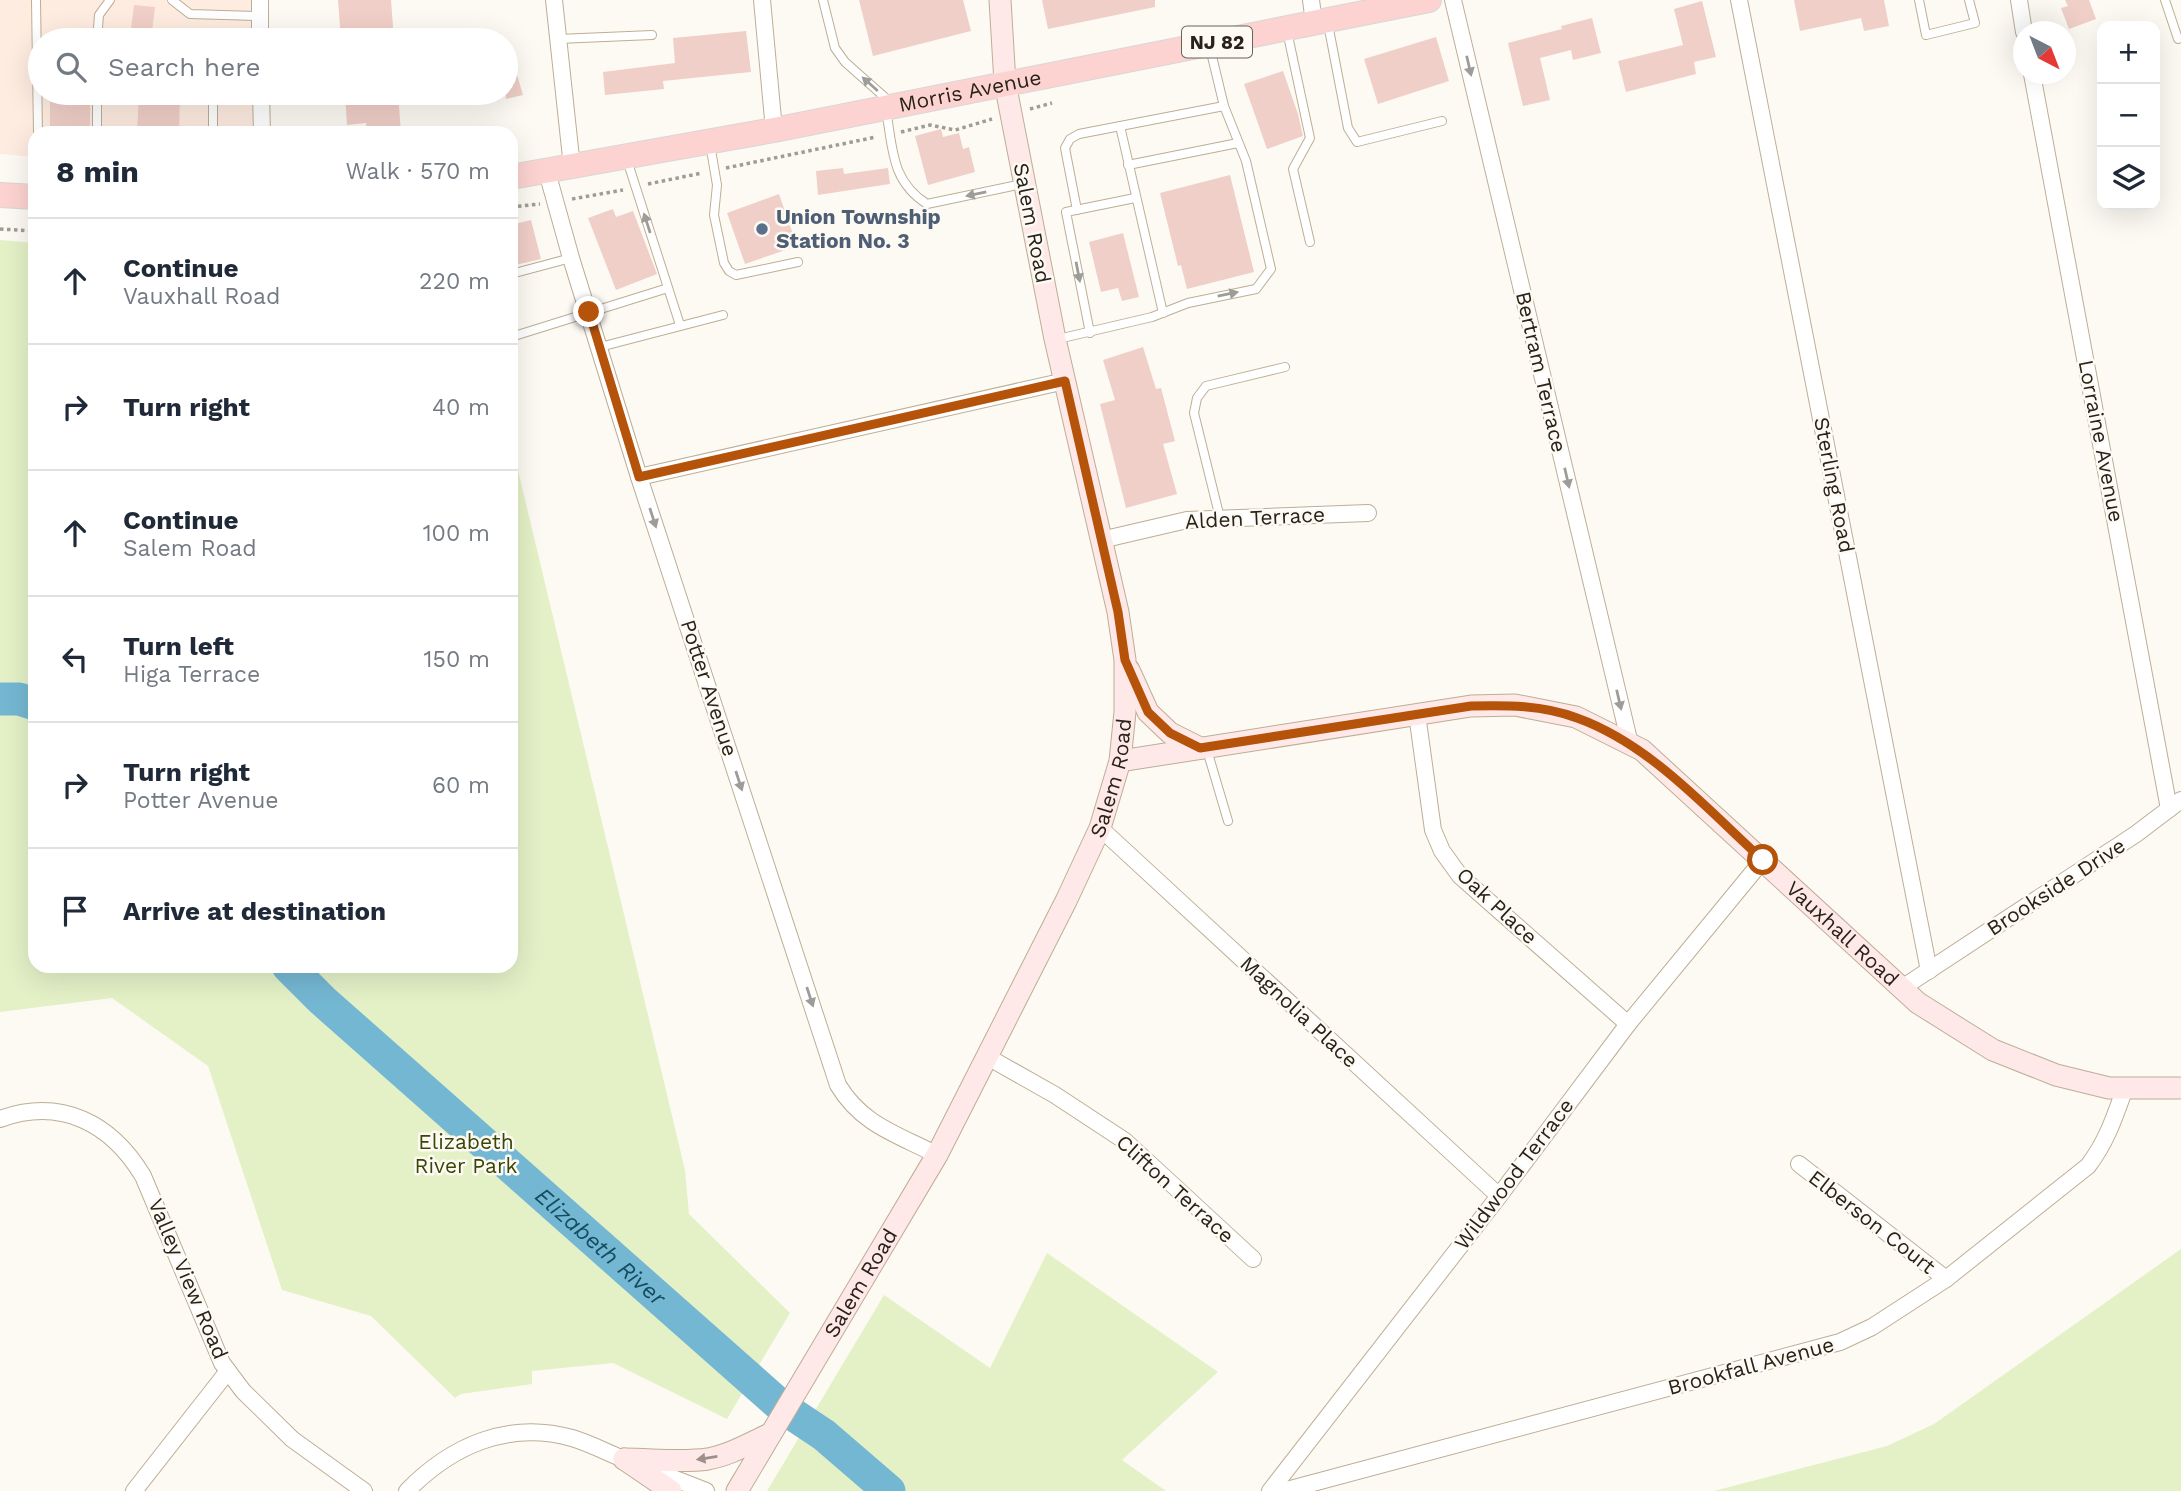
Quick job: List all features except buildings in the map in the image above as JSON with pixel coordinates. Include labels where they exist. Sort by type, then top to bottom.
[{"type":"main road","name":"Morris Avenue","points":[[518,176],[774,130],[1209,44],[1286,28],[1318,14],[1429,0]]},
{"type":"main road","points":[[0,195],[28,197]]},
{"type":"street","points":[[554,0],[572,167]]},
{"type":"street","points":[[762,0],[774,130]]},
{"type":"street","name":"Salem Road","points":[[737,1491],[937,1155],[1066,901],[1100,828],[1120,761],[1125,712],[1125,660],[1118,612],[1055,339],[1005,83],[1000,0]]},
{"type":"street","name":"Bertram Terrace","points":[[1453,0],[1630,744]]},
{"type":"street","name":"Sterling Road","points":[[1739,0],[1929,971]]},
{"type":"street","points":[[2019,0],[2022,21]]},
{"type":"street","points":[[260,8],[260,28]]},
{"type":"street","name":"Lorraine Avenue","points":[[2034,84],[2175,805]]},
{"type":"street","points":[[261,105],[262,126]]},
{"type":"street","name":"Potter Avenue","points":[[547,172],[639,477],[838,1085],[849,1103],[864,1118],[937,1155]]},
{"type":"street","points":[[639,477],[1065,381]]},
{"type":"street","name":"Alden Terrace","points":[[1101,540],[1186,520],[1368,513]]},
{"type":"street","points":[[1125,660],[1148,712],[1170,733],[1203,748]]},
{"type":"street","name":"Vauxhall Road","points":[[1120,761],[1471,706],[1515,705],[1576,717],[1642,750],[1918,1003],[1993,1050],[2056,1075],[2109,1088],[2181,1088]]},
{"type":"street","name":"Oak Place","points":[[1418,715],[1433,831],[1442,851],[1460,876],[1628,1024]]},
{"type":"street","name":"Brookside Drive","points":[[1902,988],[2136,834],[2175,805]]},
{"type":"street","name":"Magnolia Place","points":[[1100,828],[1499,1196]]},
{"type":"street","name":"Wildwood Terrace","points":[[1270,1491],[1499,1196],[1628,1024],[1763,860]]},
{"type":"street","name":"Clifton Terrace","points":[[986,1056],[1055,1095],[1125,1141],[1253,1259]]},
{"type":"street","name":"Brookfall Avenue","points":[[1283,1491],[1840,1342],[1872,1327],[1946,1279],[2088,1166],[2102,1148],[2125,1088]]},
{"type":"street","name":"Valley View Road","points":[[0,1119],[13,1114],[37,1111],[72,1115],[104,1131],[131,1155],[143,1176],[209,1336],[228,1371],[243,1391],[292,1439],[364,1491]]},
{"type":"street","name":"Elberson Court","points":[[1799,1164],[1946,1279]]},
{"type":"street","points":[[134,1491],[228,1371]]},
{"type":"street","points":[[407,1491],[428,1469],[466,1447],[490,1438],[540,1433],[591,1443],[706,1491]]},
{"type":"street","points":[[624,1459],[686,1461],[710,1458],[727,1454],[770,1434]]},
{"type":"street","points":[[624,1459],[671,1491]]},
{"type":"lane","points":[[36,0],[36,28]]},
{"type":"lane","points":[[98,28],[99,15],[110,0]]},
{"type":"lane","points":[[172,0],[190,14],[260,8]]},
{"type":"lane","points":[[823,0],[835,48],[890,107],[890,134],[897,173],[906,187],[927,204],[1025,183]]},
{"type":"lane","points":[[1919,0],[1926,35],[1975,23],[1969,0]]},
{"type":"lane","points":[[2165,0],[2178,39]]},
{"type":"lane","points":[[1318,14],[1348,128],[1357,142],[1442,121]]},
{"type":"lane","points":[[1286,28],[1310,138],[1293,169],[1310,242]]},
{"type":"lane","points":[[558,39],[652,35]]},
{"type":"lane","points":[[1055,339],[1090,333],[1163,313],[1188,303],[1256,289],[1271,269],[1246,161],[1224,106],[1209,44]]},
{"type":"lane","points":[[38,105],[38,126]]},
{"type":"lane","points":[[97,105],[97,126]]},
{"type":"lane","points":[[213,105],[213,126]]},
{"type":"lane","points":[[1077,210],[1065,148],[1070,139],[1079,134],[1224,106]]},
{"type":"lane","points":[[1120,126],[1163,313]]},
{"type":"lane","points":[[709,141],[717,184],[714,215],[724,264],[729,271],[736,275],[798,262]]},
{"type":"lane","points":[[1128,165],[1238,143]]},
{"type":"lane","points":[[626,157],[680,325]]},
{"type":"lane","points":[[1090,333],[1066,212],[1135,198]]},
{"type":"lane","points":[[518,272],[571,258]]},
{"type":"lane","points":[[518,335],[668,288]]},
{"type":"lane","points":[[600,347],[723,315]]},
{"type":"lane","points":[[1220,518],[1194,413],[1197,398],[1206,386],[1285,367]]},
{"type":"lane","points":[[1203,748],[1228,821]]},
{"type":"path","points":[[518,206],[636,187],[930,125],[954,130],[1052,103]]},
{"type":"path","points":[[0,229],[28,231]]},
{"type":"shaded area","points":[[0,0],[266,0],[266,28],[28,28],[28,105],[265,105],[265,126],[28,126],[28,156],[0,154]]},
{"type":"green space","name":"Elizabeth River Park","points":[[0,240],[28,242],[28,973],[518,973],[518,470],[685,1170],[689,1214],[790,1313],[727,1419],[613,1363],[532,1371],[532,1384],[461,1394],[455,1398],[371,1316],[282,1290],[208,1066],[112,998],[0,1012]]},
{"type":"green space","points":[[2181,1249],[2181,1491],[1714,1491],[1887,1446],[1934,1424]]},
{"type":"green space","points":[[1047,1253],[1218,1372],[1122,1460],[1166,1491],[767,1491],[884,1295],[990,1368]]},
{"type":"waterway","name":"Elizabeth River","points":[[0,699],[28,702]]},
{"type":"waterway","name":"Elizabeth River","points":[[295,973],[322,1000],[782,1407],[824,1435],[889,1491]]},
{"type":"place","name":"Union Township Station No. 3","points":[[762,229]]},
{"type":"route","points":[[589,312],[639,477],[1065,381],[1118,612],[1125,660],[1148,712],[1170,733],[1200,748],[1471,706],[1515,705],[1576,717],[1642,750],[1763,860]]}]
